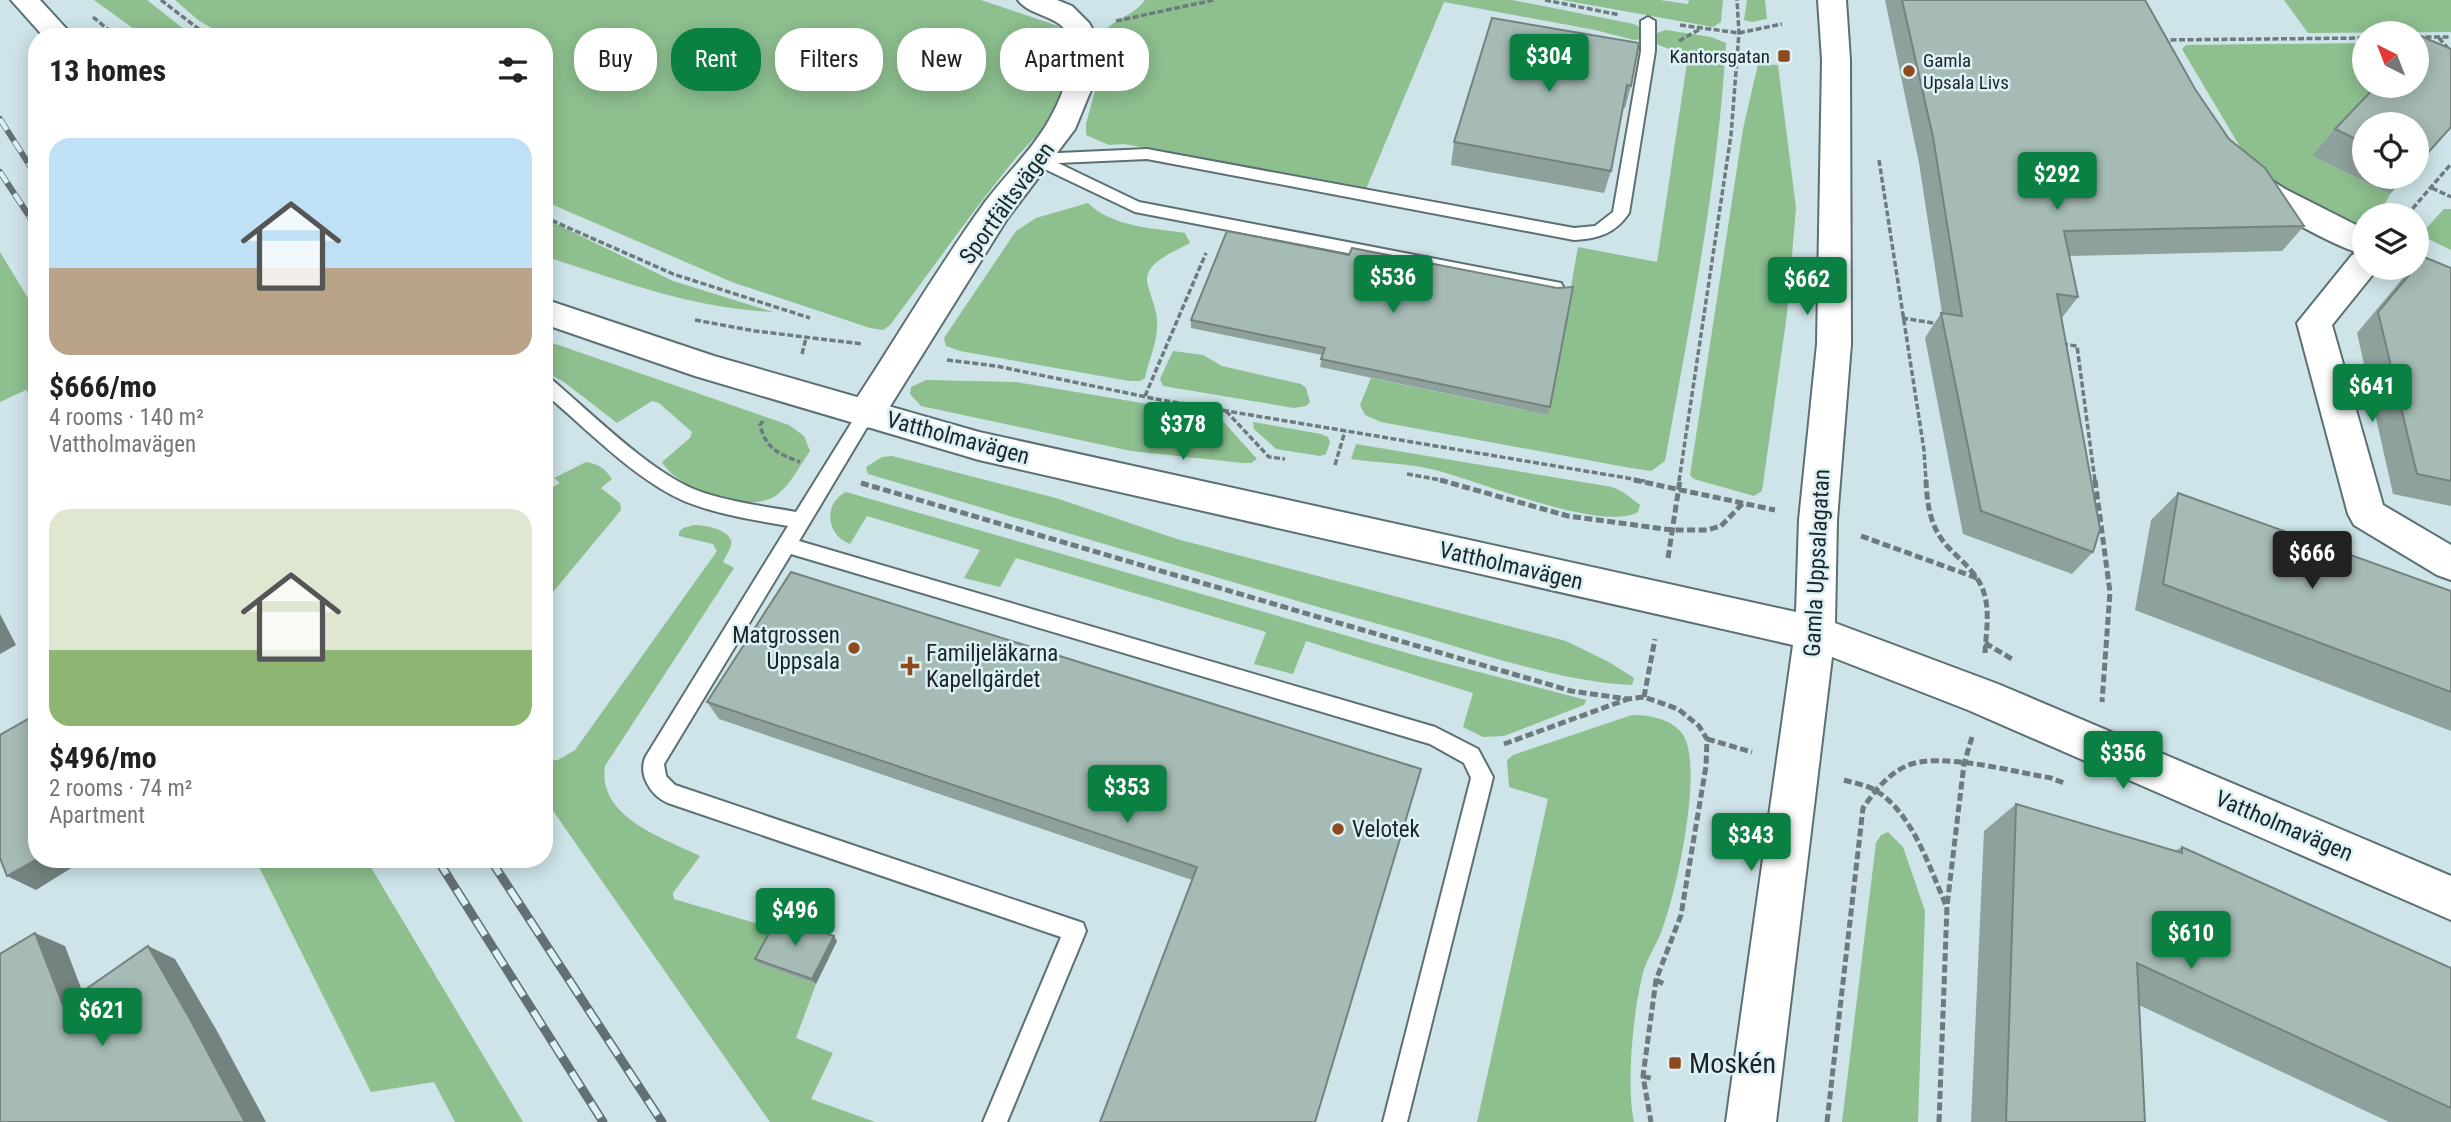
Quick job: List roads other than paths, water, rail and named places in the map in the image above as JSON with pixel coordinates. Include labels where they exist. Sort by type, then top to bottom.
[{"type":"street","points":[[25,0],[51,28]]},
{"type":"street","name":"Sportfältsvägen","points":[[866,414],[996,211],[1060,129],[1086,68],[1085,41],[1079,29],[1062,12],[1032,0]]},
{"type":"street","name":"Gamla Uppsalagatan","points":[[1751,1122],[1815,633],[1818,520],[1834,344],[1836,60],[1832,0]]},
{"type":"street","points":[[2224,156],[2237,171],[2274,197],[2352,237]]},
{"type":"street","points":[[2352,278],[2315,323],[2367,514],[2451,564]]},
{"type":"street","name":"Vattholmavägen","points":[[553,314],[707,367],[979,446],[1815,633],[1983,697],[2451,898]]},
{"type":"lane","points":[[1037,159],[1147,154],[1574,234],[1598,232],[1608,229],[1621,213],[1648,51],[1648,21]]},
{"type":"lane","points":[[1037,159],[1135,207],[1555,287]]},
{"type":"lane","points":[[553,391],[650,472],[689,495],[737,509],[801,521]]},
{"type":"lane","points":[[866,414],[653,763],[656,779],[660,787],[668,793],[1075,931],[995,1122]]},
{"type":"lane","points":[[786,545],[1435,736],[1472,756],[1482,777],[1395,1122]]},
{"type":"railway","points":[[0,119],[28,163]]},
{"type":"railway","points":[[0,172],[28,214]]},
{"type":"railway","points":[[443,868],[603,1122]]},
{"type":"railway","points":[[496,868],[662,1122]]},
{"type":"place","name":"Kantorsgatan","points":[[1784,56]]},
{"type":"place","name":"Gamla Upsala Livs","points":[[1909,71]]},
{"type":"place","name":"Matgrossen Uppsala","points":[[854,648]]},
{"type":"place","name":"Familjeläkarna Kapellgärdet","points":[[910,666]]},
{"type":"place","name":"Velotek","points":[[1338,829]]},
{"type":"place","name":"Moskén","points":[[1675,1063]]}]
